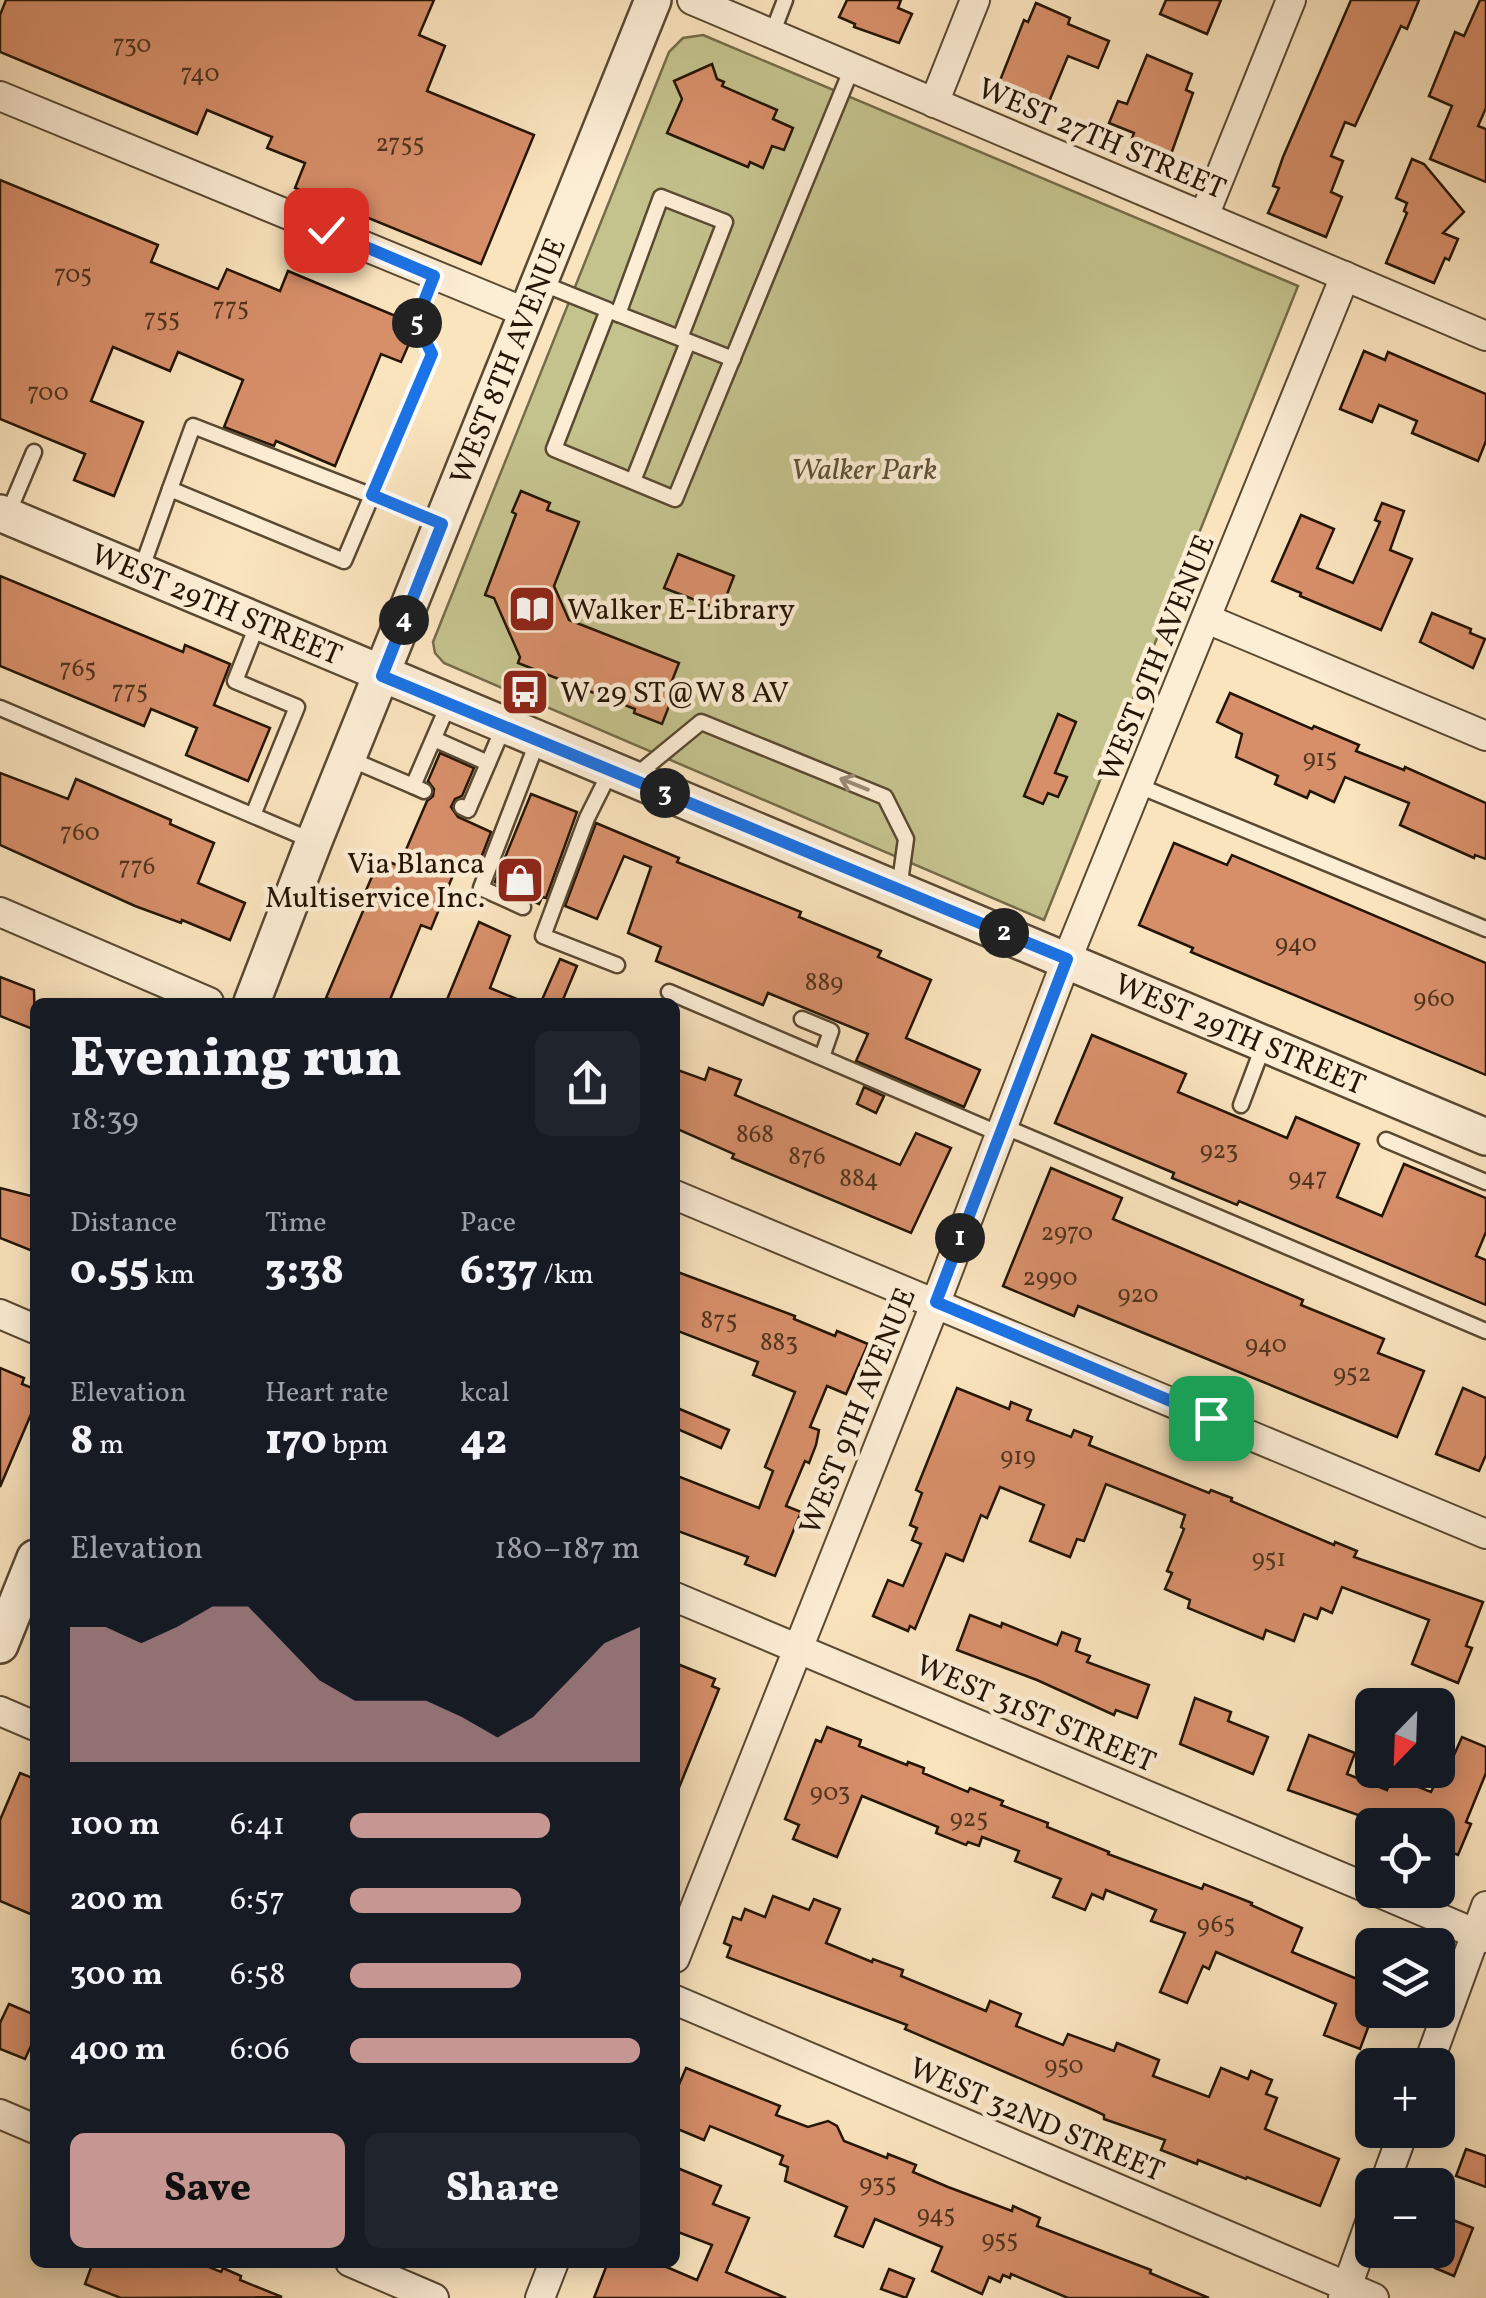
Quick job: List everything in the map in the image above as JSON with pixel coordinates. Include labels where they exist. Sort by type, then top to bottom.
[{"type":"street","name":"WEST 8TH AVENUE","points":[[254,998],[653,0]]},
{"type":"street","name":"WEST 27TH STREET","points":[[692,0],[1345,276],[1483,326]]},
{"type":"street","points":[[934,102],[975,0]]},
{"type":"street","points":[[1204,216],[1290,0]]},
{"type":"street","points":[[0,96],[434,276],[533,298]]},
{"type":"street","name":"WEST 9TH AVENUE","points":[[680,1945],[936,1302],[1067,959],[1345,276]]},
{"type":"street","name":"WEST 29TH STREET","points":[[3,515],[1486,1137]]},
{"type":"street","points":[[1208,619],[1486,736]]},
{"type":"street","points":[[0,912],[200,998]]},
{"type":"street","points":[[680,1197],[1486,1534]]},
{"type":"street","points":[[0,1314],[30,1326]]},
{"type":"street","points":[[0,1645],[30,1570]]},
{"type":"street","name":"WEST 31ST STREET","points":[[680,1598],[1355,1882]]},
{"type":"street","points":[[0,1710],[30,1724]]},
{"type":"street","points":[[1435,2048],[1481,1936],[1486,1906]]},
{"type":"street","name":"WEST 31ST STREET","points":[[1415,1908],[1481,1936]]},
{"type":"street","name":"WEST 32ND STREET","points":[[680,2002],[1345,2292],[1374,2298]]},
{"type":"street","points":[[0,2114],[30,2127]]},
{"type":"street","points":[[1345,2292],[1355,2264]]},
{"type":"street","points":[[364,2268],[434,2298]]},
{"type":"street","points":[[540,2298],[552,2268]]},
{"type":"lane","points":[[772,34],[785,0]]},
{"type":"lane","points":[[633,481],[725,222],[661,197],[554,448],[675,499],[852,68]]},
{"type":"lane","points":[[170,489],[344,561],[432,354],[416,322],[434,276]]},
{"type":"lane","points":[[533,298],[613,312],[733,359]]},
{"type":"lane","points":[[140,573],[193,426],[442,524]]},
{"type":"lane","points":[[3,515],[34,452]]},
{"type":"lane","points":[[252,815],[297,707],[234,681],[258,623]]},
{"type":"lane","points":[[348,758],[419,789],[450,703]]},
{"type":"lane","points":[[0,708],[314,841]]},
{"type":"lane","points":[[617,965],[543,936],[587,818],[621,775],[701,722],[885,797],[906,839],[899,890]]},
{"type":"lane","points":[[462,808],[468,810],[473,790],[504,726]]},
{"type":"lane","points":[[434,740],[488,763]]},
{"type":"lane","points":[[523,907],[480,888],[538,740]]},
{"type":"lane","points":[[1139,786],[1486,929]]},
{"type":"lane","points":[[669,992],[1486,1331]]},
{"type":"lane","points":[[802,1020],[831,1031],[822,1057]]},
{"type":"lane","points":[[1241,1106],[1265,1043]]},
{"type":"lane","points":[[1386,1140],[1486,1182]]},
{"type":"green space","name":"Walker Park","points":[[703,35],[1298,286],[1044,920],[444,663],[435,653],[433,642],[669,52],[683,38]]},
{"type":"building","points":[[6,0],[434,0],[419,35],[445,46],[427,91],[534,135],[481,264],[295,188],[305,163],[267,148],[272,137],[207,110],[197,134],[0,52],[0,15]]},
{"type":"building","points":[[847,0],[901,0],[898,8],[912,14],[899,43],[854,27],[855,24],[839,17]]},
{"type":"building","points":[[1166,0],[1221,0],[1207,34],[1160,14]]},
{"type":"building","points":[[1351,0],[1419,0],[1407,29],[1401,26],[1355,126],[1345,122],[1331,156],[1343,161],[1331,192],[1342,197],[1326,237],[1268,213],[1279,188],[1273,186],[1283,157]]},
{"type":"building","points":[[1480,0],[1486,0],[1486,108],[1478,126],[1486,129],[1486,182],[1430,159],[1452,106],[1429,96],[1455,32],[1464,36]]},
{"type":"building","points":[[1036,3],[1070,18],[1068,24],[1109,41],[1098,68],[1068,56],[1048,104],[999,83],[1024,20],[1028,22]]},
{"type":"building","points":[[1147,55],[1192,74],[1186,90],[1193,93],[1170,157],[1131,141],[1134,133],[1109,123],[1118,101],[1127,104]]},
{"type":"building","points":[[712,64],[717,79],[724,82],[722,86],[777,110],[773,119],[793,128],[784,150],[772,146],[763,168],[750,162],[748,167],[667,133],[682,99],[674,81]]},
{"type":"building","points":[[1412,159],[1424,164],[1464,212],[1443,233],[1458,239],[1434,283],[1386,263],[1407,213],[1407,203],[1396,198]]},
{"type":"building","points":[[0,180],[158,245],[151,262],[218,289],[227,269],[280,291],[288,271],[398,317],[394,329],[412,337],[401,362],[381,354],[335,466],[276,441],[274,446],[224,427],[243,380],[178,352],[170,371],[113,347],[91,401],[143,422],[114,496],[74,480],[85,454],[0,419]]},
{"type":"building","points":[[1364,351],[1385,360],[1388,352],[1486,394],[1486,441],[1478,461],[1412,433],[1417,421],[1379,405],[1372,422],[1340,409]]},
{"type":"building","name":"Walker E-Library","points":[[521,491],[550,503],[547,510],[579,522],[554,586],[569,620],[679,663],[668,691],[674,693],[662,724],[634,713],[635,709],[518,663],[520,657],[494,598],[485,595]]},
{"type":"building","points":[[1382,503],[1404,511],[1390,550],[1412,559],[1381,630],[1272,581],[1301,515],[1334,529],[1317,568],[1353,583],[1380,522],[1375,520]]},
{"type":"building","points":[[678,554],[734,576],[721,610],[664,588]]},
{"type":"building","points":[[0,576],[183,652],[185,645],[230,664],[214,705],[270,728],[248,781],[186,755],[197,728],[151,709],[144,726],[0,666]]},
{"type":"building","points":[[1432,613],[1485,639],[1473,668],[1420,642]]},
{"type":"building","points":[[1230,693],[1359,745],[1356,751],[1404,770],[1405,767],[1486,803],[1486,859],[1475,855],[1474,858],[1400,825],[1409,803],[1345,777],[1334,802],[1310,791],[1307,798],[1275,784],[1278,776],[1236,757],[1242,734],[1217,722]]},
{"type":"building","points":[[1058,714],[1076,722],[1055,773],[1067,777],[1058,797],[1048,793],[1043,804],[1024,796]]},
{"type":"building","points":[[440,753],[474,768],[462,796],[451,807],[458,817],[491,832],[478,866],[460,858],[431,929],[421,925],[391,998],[326,998],[369,897],[364,895],[380,858],[399,866],[427,801],[433,796],[434,789],[428,781]]},
{"type":"building","points":[[0,773],[68,799],[76,779],[214,843],[198,883],[245,903],[230,940],[135,906],[0,845]]},
{"type":"building","points":[[531,794],[577,812],[546,898],[542,897],[539,904],[495,882]]},
{"type":"building","points":[[596,823],[679,858],[677,862],[801,912],[799,917],[881,951],[878,957],[931,980],[906,1038],[980,1070],[964,1107],[856,1061],[868,1034],[768,993],[763,1005],[656,961],[661,947],[628,933],[651,867],[624,856],[597,919],[565,906]]},
{"type":"building","points":[[1174,843],[1227,865],[1232,855],[1486,963],[1486,1075],[1191,952],[1193,948],[1139,925]]},
{"type":"building","points":[[479,922],[510,936],[490,988],[514,998],[448,998]]},
{"type":"building","points":[[560,959],[577,966],[564,998],[543,998]]},
{"type":"building","points":[[0,977],[34,990],[34,998],[30,998],[30,1028],[0,1016]]},
{"type":"building","points":[[1092,1035],[1186,1074],[1178,1092],[1287,1138],[1296,1117],[1359,1144],[1337,1197],[1382,1216],[1404,1164],[1486,1198],[1486,1232],[1476,1256],[1486,1260],[1486,1305],[1239,1201],[1237,1205],[1172,1178],[1174,1173],[1055,1123]]},
{"type":"building","points":[[709,1068],[741,1080],[735,1095],[900,1165],[916,1133],[951,1148],[911,1233],[732,1158],[734,1154],[680,1130],[680,1071],[705,1080]]},
{"type":"building","points":[[864,1087],[884,1096],[876,1113],[857,1104]]},
{"type":"building","points":[[1051,1168],[1122,1198],[1113,1219],[1384,1339],[1378,1353],[1424,1371],[1397,1437],[1078,1306],[1074,1316],[1003,1286]]},
{"type":"building","points":[[0,1188],[30,1196],[30,1250],[0,1238]]},
{"type":"building","points":[[680,1273],[795,1316],[794,1319],[835,1336],[837,1331],[868,1344],[846,1394],[827,1386],[810,1427],[819,1430],[816,1445],[786,1506],[801,1512],[775,1576],[745,1564],[748,1557],[680,1532],[680,1477],[759,1508],[773,1471],[765,1467],[795,1392],[753,1375],[758,1362],[680,1332]]},
{"type":"building","points":[[0,1368],[24,1378],[22,1384],[30,1387],[30,1417],[0,1487]]},
{"type":"building","points":[[957,1388],[1009,1409],[1011,1402],[1031,1410],[1027,1420],[1071,1437],[1074,1430],[1092,1437],[1089,1445],[1209,1493],[1211,1490],[1232,1498],[1231,1501],[1334,1545],[1335,1542],[1357,1551],[1354,1557],[1483,1602],[1466,1646],[1472,1648],[1458,1683],[1412,1664],[1429,1620],[1342,1587],[1332,1613],[1321,1608],[1317,1619],[1304,1614],[1294,1641],[1266,1630],[1263,1639],[1188,1608],[1190,1600],[1165,1589],[1185,1515],[1106,1484],[1084,1541],[1077,1539],[1070,1557],[1030,1541],[1044,1505],[1000,1487],[987,1518],[981,1515],[963,1561],[946,1554],[915,1629],[910,1626],[908,1631],[873,1616],[888,1580],[903,1586],[921,1544],[912,1540],[917,1528],[910,1525],[922,1493],[916,1490]]},
{"type":"building","points":[[1463,1388],[1486,1398],[1486,1455],[1479,1471],[1436,1454]]},
{"type":"building","points":[[680,1409],[729,1430],[721,1448],[680,1430]]},
{"type":"building","points":[[970,1615],[1057,1645],[1062,1632],[1080,1639],[1076,1651],[1090,1656],[1087,1662],[1149,1685],[1137,1718],[1116,1710],[1114,1715],[957,1650]]},
{"type":"building","points":[[680,1665],[715,1679],[712,1686],[719,1689],[680,1785]]},
{"type":"building","points":[[1195,1698],[1231,1712],[1228,1721],[1268,1737],[1253,1774],[1180,1744]]},
{"type":"building","points":[[827,1727],[861,1740],[859,1746],[924,1768],[923,1773],[968,1792],[970,1788],[1003,1801],[1001,1805],[1048,1823],[1047,1827],[1108,1854],[1202,1889],[1204,1884],[1302,1928],[1292,1952],[1355,1978],[1355,2028],[1368,2028],[1360,2048],[1324,2035],[1336,2004],[1216,1952],[1209,1969],[1203,1966],[1187,2003],[1160,1992],[1185,1933],[1151,1921],[1156,1910],[1106,1890],[1103,1899],[1092,1894],[1085,1910],[1053,1897],[1061,1879],[1015,1861],[1019,1851],[982,1837],[979,1846],[968,1842],[966,1845],[936,1833],[938,1827],[862,1796],[837,1857],[793,1839],[799,1825],[785,1819],[816,1740],[821,1742]]},
{"type":"building","points":[[1309,1735],[1355,1753],[1347,1774],[1355,1777],[1355,1788],[1421,1788],[1431,1792],[1433,1788],[1455,1788],[1455,1753],[1462,1737],[1486,1747],[1486,1773],[1466,1822],[1471,1824],[1458,1855],[1455,1808],[1355,1808],[1355,1814],[1288,1790]]},
{"type":"building","points":[[20,1773],[30,1777],[30,1914],[0,1901],[0,1820]]},
{"type":"building","points":[[773,1896],[809,1910],[814,1899],[840,1909],[826,1943],[903,1970],[901,1976],[986,2011],[990,2001],[1021,2014],[1016,2026],[1063,2045],[1068,2034],[1114,2051],[1117,2043],[1159,2060],[1153,2076],[1209,2097],[1221,2068],[1248,2079],[1251,2071],[1272,2080],[1266,2094],[1277,2098],[1265,2129],[1339,2159],[1320,2206],[1247,2177],[1161,2150],[1165,2140],[1104,2119],[1104,2115],[1091,2109],[905,2029],[907,2025],[727,1957],[731,1946],[724,1943],[733,1917],[741,1920],[745,1909],[765,1917]]},
{"type":"building","points":[[9,2004],[30,2013],[30,2048],[25,2059],[0,2049],[0,2023]]},
{"type":"building","points":[[686,2068],[780,2106],[776,2115],[808,2127],[828,2121],[837,2126],[844,2141],[916,2165],[913,2172],[948,2187],[1012,2211],[1013,2206],[1040,2218],[1037,2226],[1151,2270],[1150,2273],[1209,2298],[1068,2298],[1011,2274],[1010,2278],[1003,2275],[1000,2282],[989,2277],[982,2294],[932,2271],[942,2247],[875,2219],[863,2247],[835,2236],[847,2207],[785,2181],[788,2167],[780,2164],[783,2156],[710,2126],[704,2140],[680,2130],[680,2082]]},
{"type":"building","points":[[1466,2149],[1486,2156],[1486,2187],[1456,2176]]},
{"type":"building","points":[[680,2169],[721,2186],[713,2204],[749,2218],[726,2272],[786,2298],[594,2298],[606,2268],[669,2268],[697,2280],[712,2245],[680,2233]]},
{"type":"building","points":[[1455,2221],[1473,2228],[1454,2276],[1435,2268],[1455,2268]]},
{"type":"building","points":[[91,2268],[211,2268],[221,2272],[223,2268],[241,2276],[240,2280],[282,2297],[121,2298],[85,2284]]},
{"type":"building","points":[[889,2269],[914,2279],[906,2298],[881,2289]]},
{"type":"place","name":"Walker E-Library","points":[[532,609]]},
{"type":"place","name":"W 29 ST@W 8 AV","points":[[525,692]]},
{"type":"place","name":"Via Blanca Multiservice Inc.","points":[[520,880]]},
{"type":"route","points":[[326,230],[434,276],[416,322],[432,354],[372,495],[442,524],[382,676],[1067,959],[936,1302],[1211,1418]]}]
